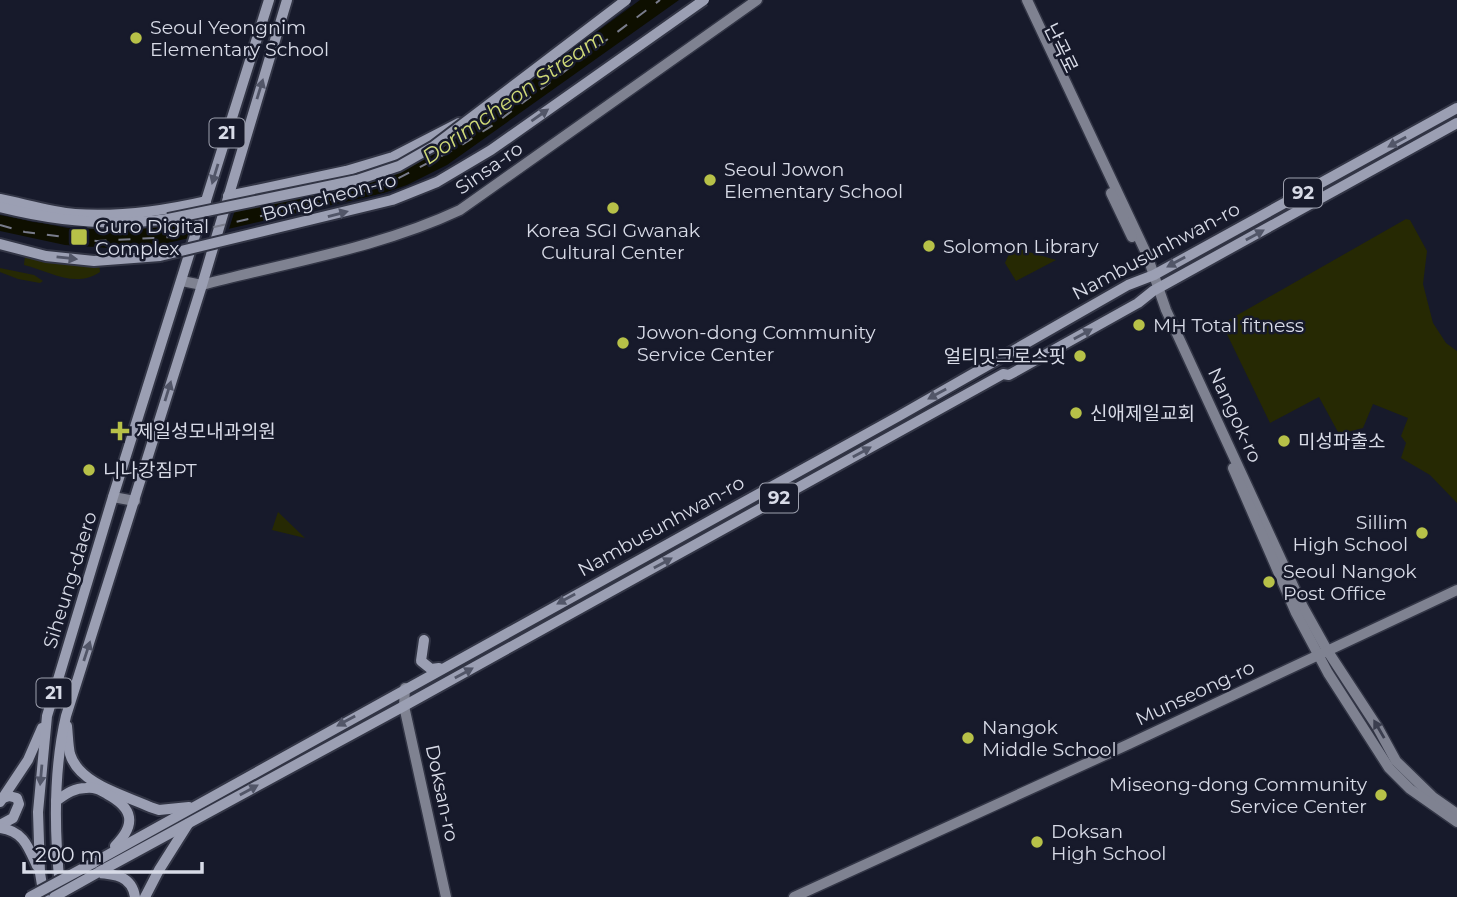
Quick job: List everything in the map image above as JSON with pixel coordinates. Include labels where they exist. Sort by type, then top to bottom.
[{"type":"main road","name":"Siheung-daero","points":[[44,897],[40,873],[38,812],[47,716],[181,281],[208,205],[269,0]]},
{"type":"main road","name":"Siheung-daero","points":[[61,897],[56,801],[58,759],[66,716],[202,285],[287,0]]},
{"type":"main road","name":"Bongcheon-ro","points":[[208,205],[378,174],[416,157],[626,0]]},
{"type":"main road","name":"Bongcheon-ro","points":[[0,244],[46,256],[94,261],[160,257],[392,200],[437,182],[491,150],[704,0]]},
{"type":"main road","name":"Sinsa-ro","points":[[202,285],[390,238],[425,227],[460,210],[757,0]]},
{"type":"main road","name":"Nangok-ro","points":[[1019,0],[1151,276]]},
{"type":"main road","name":"Nangok-ro","points":[[1027,0],[1131,220],[1155,290],[1323,654],[1390,768],[1410,789],[1457,822]]},
{"type":"main road","name":"Nambusunhwan-ro","points":[[30,897],[189,823],[404,697],[442,667],[910,410],[1117,291],[1151,276],[1457,108]]},
{"type":"main road","points":[[226,200],[264,188],[346,171],[393,157],[471,117]]},
{"type":"main road","name":"Nambusunhwan-ro","points":[[54,897],[95,868],[195,806],[404,697],[1003,374],[1009,375],[1138,303],[1155,290],[1457,123]]},
{"type":"main road","points":[[0,199],[73,214],[114,215],[208,205]]},
{"type":"main road","points":[[0,207],[65,220],[107,224],[173,219],[208,205]]},
{"type":"main road","points":[[181,281],[202,285]]},
{"type":"main road","points":[[113,497],[135,501]]},
{"type":"main road","name":"Munseong-ro","points":[[794,897],[1457,592]]},
{"type":"main road","points":[[424,640],[421,661],[431,669],[442,667]]},
{"type":"main road","name":"Nangok-ro","points":[[1323,654],[1371,717],[1396,761],[1425,789],[1457,814]]},
{"type":"main road","name":"Munseong-ro","points":[[808,897],[1323,654]]},
{"type":"main road","name":"Doksan-ro","points":[[404,697],[446,897]]},
{"type":"main road","points":[[1,800],[29,760],[47,716]]},
{"type":"main road","points":[[66,716],[70,753],[74,763],[91,780],[159,810],[195,806]]},
{"type":"main road","points":[[56,801],[74,790],[96,788],[122,802],[127,808],[130,818],[125,835],[95,868],[126,879],[132,884],[135,897]]},
{"type":"main road","points":[[0,827],[13,818],[19,804],[13,796],[1,800]]},
{"type":"main road","points":[[145,897],[189,823]]},
{"type":"main road","points":[[0,827],[19,834],[40,873]]},
{"type":"green space","points":[[1406,219],[1410,220],[1427,251],[1423,284],[1433,323],[1446,343],[1457,351],[1457,503],[1430,475],[1401,458],[1406,443],[1401,436],[1408,418],[1373,404],[1363,428],[1339,434],[1319,397],[1270,423],[1224,328],[1227,321]]},
{"type":"green space","points":[[1012,247],[1056,260],[1016,281],[1005,263]]},
{"type":"green space","points":[[25,256],[99,264],[100,272],[81,279],[62,277],[24,265]]},
{"type":"green space","points":[[0,268],[34,275],[43,281],[40,283],[18,279],[0,272]]},
{"type":"green space","points":[[278,512],[305,538],[272,530]]},
{"type":"water","name":"Dorimcheon Stream","points":[[640,0],[679,0],[447,165],[407,185],[384,193],[159,245],[109,248],[65,245],[0,231],[0,215],[68,228],[139,229],[174,224],[357,184],[437,149]]},
{"type":"pier","points":[[634,0],[438,149],[439,151],[400,172],[340,193],[338,188],[235,210],[228,232],[408,187],[445,170],[409,188],[385,197],[178,246],[145,250],[188,242],[195,219],[157,227],[102,229],[33,222],[0,214],[0,211],[108,227],[357,180],[435,147]]},
{"type":"railway","points":[[0,225],[25,232],[97,241],[171,237],[352,195],[389,183],[457,148],[493,125],[660,0]]},
{"type":"place","name":"Seoul Yeongnim Elementary School","points":[[136,38]]},
{"type":"place","name":"Seoul Jowon Elementary School","points":[[710,180]]},
{"type":"place","name":"Korea SGI Gwanak Cultural Center","points":[[613,208]]},
{"type":"place","name":"Guro Digital Complex","points":[[79,237]]},
{"type":"place","name":"Solomon Library","points":[[929,246]]},
{"type":"place","name":"MH Total fitness","points":[[1139,325]]},
{"type":"place","name":"Jowon-dong Community Service Center","points":[[623,343]]},
{"type":"place","name":"얼티밋크로스핏","points":[[1080,356]]},
{"type":"place","name":"신애제일교회","points":[[1076,413]]},
{"type":"place","name":"제일성모내과의원","points":[[120,431]]},
{"type":"place","name":"미성파출소","points":[[1284,441]]},
{"type":"place","name":"니나강짐PT","points":[[89,470]]},
{"type":"place","name":"Sillim High School","points":[[1422,533]]},
{"type":"place","name":"Seoul Nangok Post Office","points":[[1269,582]]},
{"type":"place","name":"Nangok Middle School","points":[[968,738]]},
{"type":"place","name":"Miseong-dong Community Service Center","points":[[1381,795]]},
{"type":"place","name":"Doksan High School","points":[[1037,842]]}]
